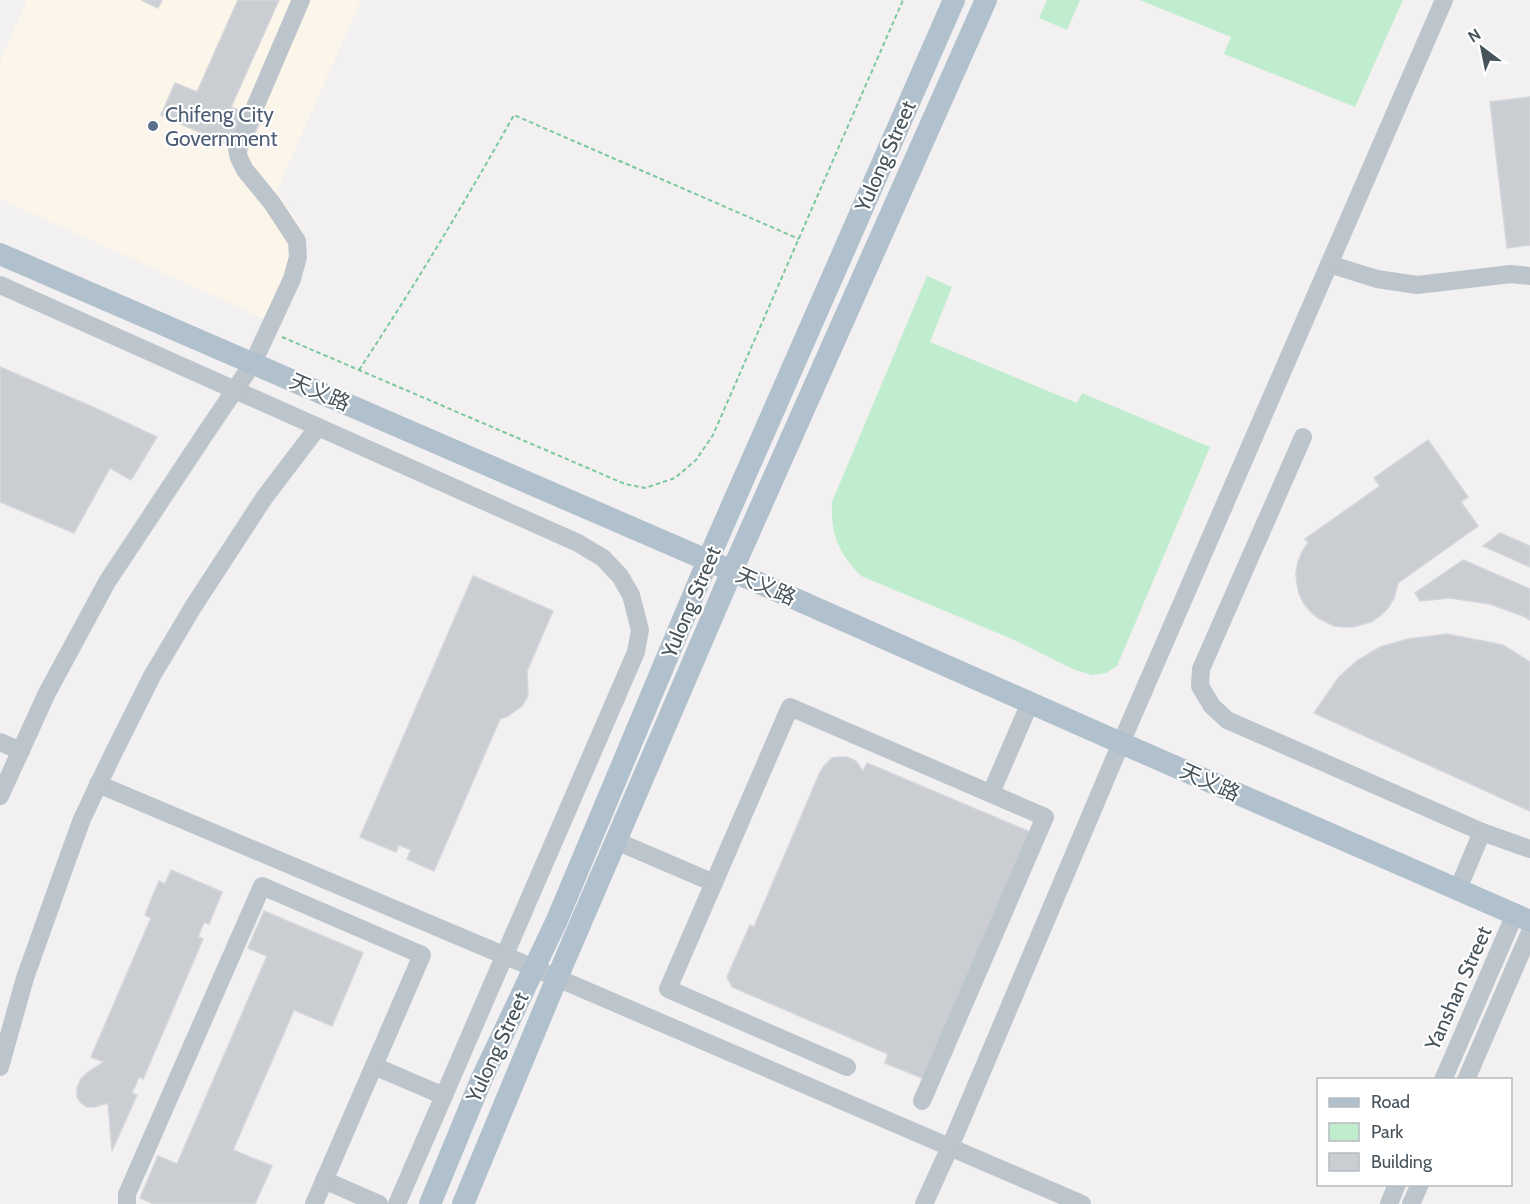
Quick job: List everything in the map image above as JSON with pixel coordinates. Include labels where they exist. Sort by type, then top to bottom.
[{"type":"main road","name":"Yulong Street","points":[[429,1204],[482,1078],[556,920],[708,560],[954,0]]},
{"type":"main road","name":"Yulong Street","points":[[462,1204],[732,571],[986,0]]},
{"type":"main road","name":"天义路","points":[[0,254],[708,560],[1121,743],[1523,917]]},
{"type":"street","points":[[0,796],[47,693],[107,582],[253,363],[292,279],[298,257],[297,241],[272,203],[245,170],[237,149],[301,0]]},
{"type":"street","points":[[924,1204],[1121,743],[1444,0]]},
{"type":"street","points":[[1329,264],[1377,279],[1417,285],[1511,274],[1530,276]]},
{"type":"street","points":[[0,285],[578,543],[603,558],[620,576],[631,595],[640,630],[636,652],[397,1204]]},
{"type":"street","points":[[0,1067],[25,978],[82,819],[98,784],[152,676],[193,607],[264,498],[318,427]]},
{"type":"street","points":[[1303,437],[1200,669],[1200,686],[1212,706],[1227,720],[1482,832],[1530,849]]},
{"type":"street","points":[[991,794],[1030,703]]},
{"type":"street","points":[[848,1067],[668,989],[790,707],[1045,817],[922,1101]]},
{"type":"street","points":[[0,742],[21,751]]},
{"type":"street","points":[[98,784],[505,955],[1082,1204]]},
{"type":"street","points":[[1458,889],[1482,832]]},
{"type":"street","points":[[616,841],[714,883]]},
{"type":"street","points":[[127,1204],[128,1194],[262,886],[422,955],[314,1204]]},
{"type":"street","name":"Yanshan Street","points":[[1444,1078],[1523,917]]},
{"type":"street","name":"Yanshan Street","points":[[1467,1078],[1530,932]]},
{"type":"street","points":[[374,1066],[444,1096]]},
{"type":"street","points":[[324,1180],[379,1204]]},
{"type":"street","points":[[1389,1204],[1397,1186]]},
{"type":"street","points":[[1411,1204],[1420,1186]]},
{"type":"path","points":[[268,331],[625,484],[645,488],[675,478],[696,460],[713,435],[903,0]]},
{"type":"path","points":[[359,370],[406,299],[514,115],[799,238]]},
{"type":"shaded area","name":"Chifeng City Government","points":[[27,0],[361,0],[277,190],[302,230],[308,255],[299,282],[278,325],[0,199],[0,62]]},
{"type":"green space","points":[[1047,0],[1080,0],[1067,30],[1039,18]]},
{"type":"green space","points":[[1140,0],[1403,0],[1355,107],[1224,54],[1231,37]]},
{"type":"green space","points":[[927,276],[952,287],[930,342],[1077,403],[1082,393],[1210,447],[1117,666],[1106,673],[1092,675],[1075,670],[1012,639],[861,576],[841,551],[833,524],[832,502]]},
{"type":"building","points":[[141,0],[162,0],[158,8]]},
{"type":"building","points":[[238,0],[279,0],[231,107],[261,120],[246,153],[161,115],[175,83],[197,92]]},
{"type":"building","points":[[1530,97],[1530,245],[1507,248],[1490,102]]},
{"type":"building","points":[[0,367],[157,437],[131,480],[110,468],[74,533],[0,502]]},
{"type":"building","points":[[1428,440],[1468,497],[1461,502],[1478,526],[1398,583],[1394,598],[1388,608],[1371,622],[1344,627],[1334,626],[1318,618],[1304,604],[1297,584],[1298,562],[1308,543],[1305,539],[1380,486],[1374,478]]},
{"type":"building","points":[[1500,533],[1530,546],[1530,567],[1483,546]]},
{"type":"building","points":[[1463,560],[1530,589],[1530,620],[1490,604],[1450,598],[1420,601],[1415,593]]},
{"type":"building","points":[[473,576],[553,611],[527,671],[528,696],[522,706],[500,719],[434,871],[407,859],[411,850],[399,845],[396,852],[360,837]]},
{"type":"building","points":[[1447,634],[1503,645],[1530,662],[1530,811],[1314,713],[1339,677],[1358,660],[1380,647],[1408,639]]},
{"type":"building","points":[[847,757],[856,761],[863,771],[867,763],[1035,834],[929,1081],[885,1063],[888,1054],[732,987],[727,977],[750,925],[754,927],[820,772],[832,758]]},
{"type":"building","points":[[171,870],[222,892],[209,924],[204,922],[198,937],[203,939],[143,1079],[139,1077],[132,1093],[137,1095],[112,1151],[108,1103],[87,1107],[77,1097],[77,1088],[81,1079],[88,1072],[104,1062],[91,1057],[151,918],[145,915],[159,881],[165,884]]},
{"type":"building","points":[[264,911],[363,953],[332,1026],[294,1010],[233,1150],[272,1166],[255,1204],[154,1204],[140,1198],[158,1156],[177,1164],[267,956],[248,948]]},
{"type":"place","name":"Chifeng City Government","points":[[153,126]]}]
